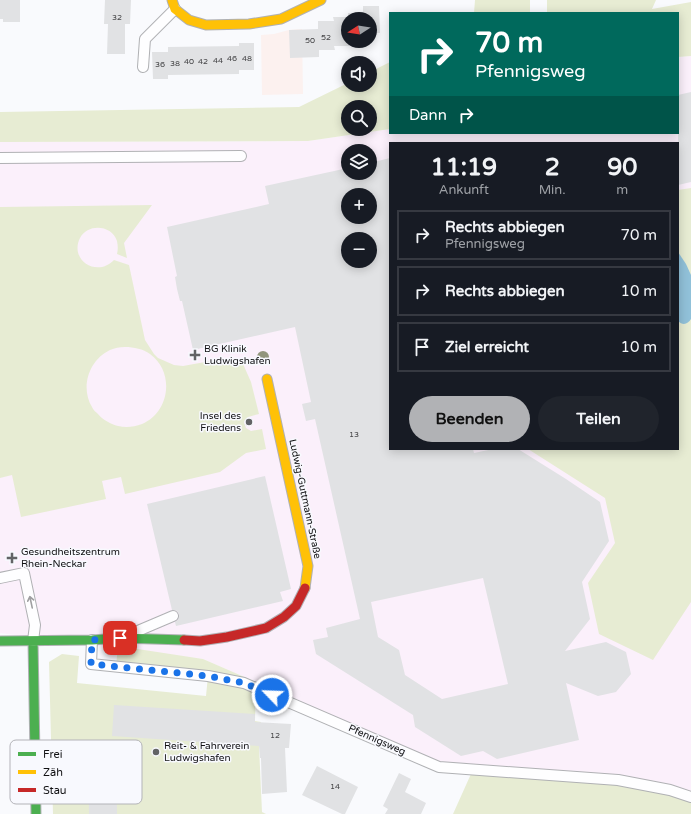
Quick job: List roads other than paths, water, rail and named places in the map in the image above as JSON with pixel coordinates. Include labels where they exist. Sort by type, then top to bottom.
[{"type":"street","points":[[174,5],[188,20],[206,25],[249,24],[281,19],[318,1]]},
{"type":"street","name":"Ludwig-Guttmann-Straße","points":[[0,641],[92,640],[120,638],[200,641],[227,637],[266,628],[284,617],[296,606],[305,589],[308,566],[267,379]]},
{"type":"street","points":[[34,641],[35,740]]},
{"type":"street","points":[[36,804],[36,814]]},
{"type":"lane","points":[[144,67],[144,40],[174,5]]},
{"type":"lane","points":[[0,158],[241,156]]},
{"type":"lane","points":[[0,578],[24,573],[36,625],[34,641]]},
{"type":"lane","points":[[120,638],[173,616]]},
{"type":"lane","name":"Pfennigsweg","points":[[92,640],[91,664],[208,676],[244,683],[439,767],[618,780],[670,790],[691,797]]},
{"type":"water","points":[[679,254],[691,275],[691,319],[685,324],[679,322]]},
{"type":"place","name":"BG Klinik Ludwigshafen","points":[[195,355]]},
{"type":"place","name":"Insel des Friedens","points":[[249,422]]},
{"type":"place","name":"Gesundheitszentrum Rhein-Neckar","points":[[12,558]]},
{"type":"place","name":"Reit- & Fahrverein Ludwigshafen","points":[[156,752]]}]
